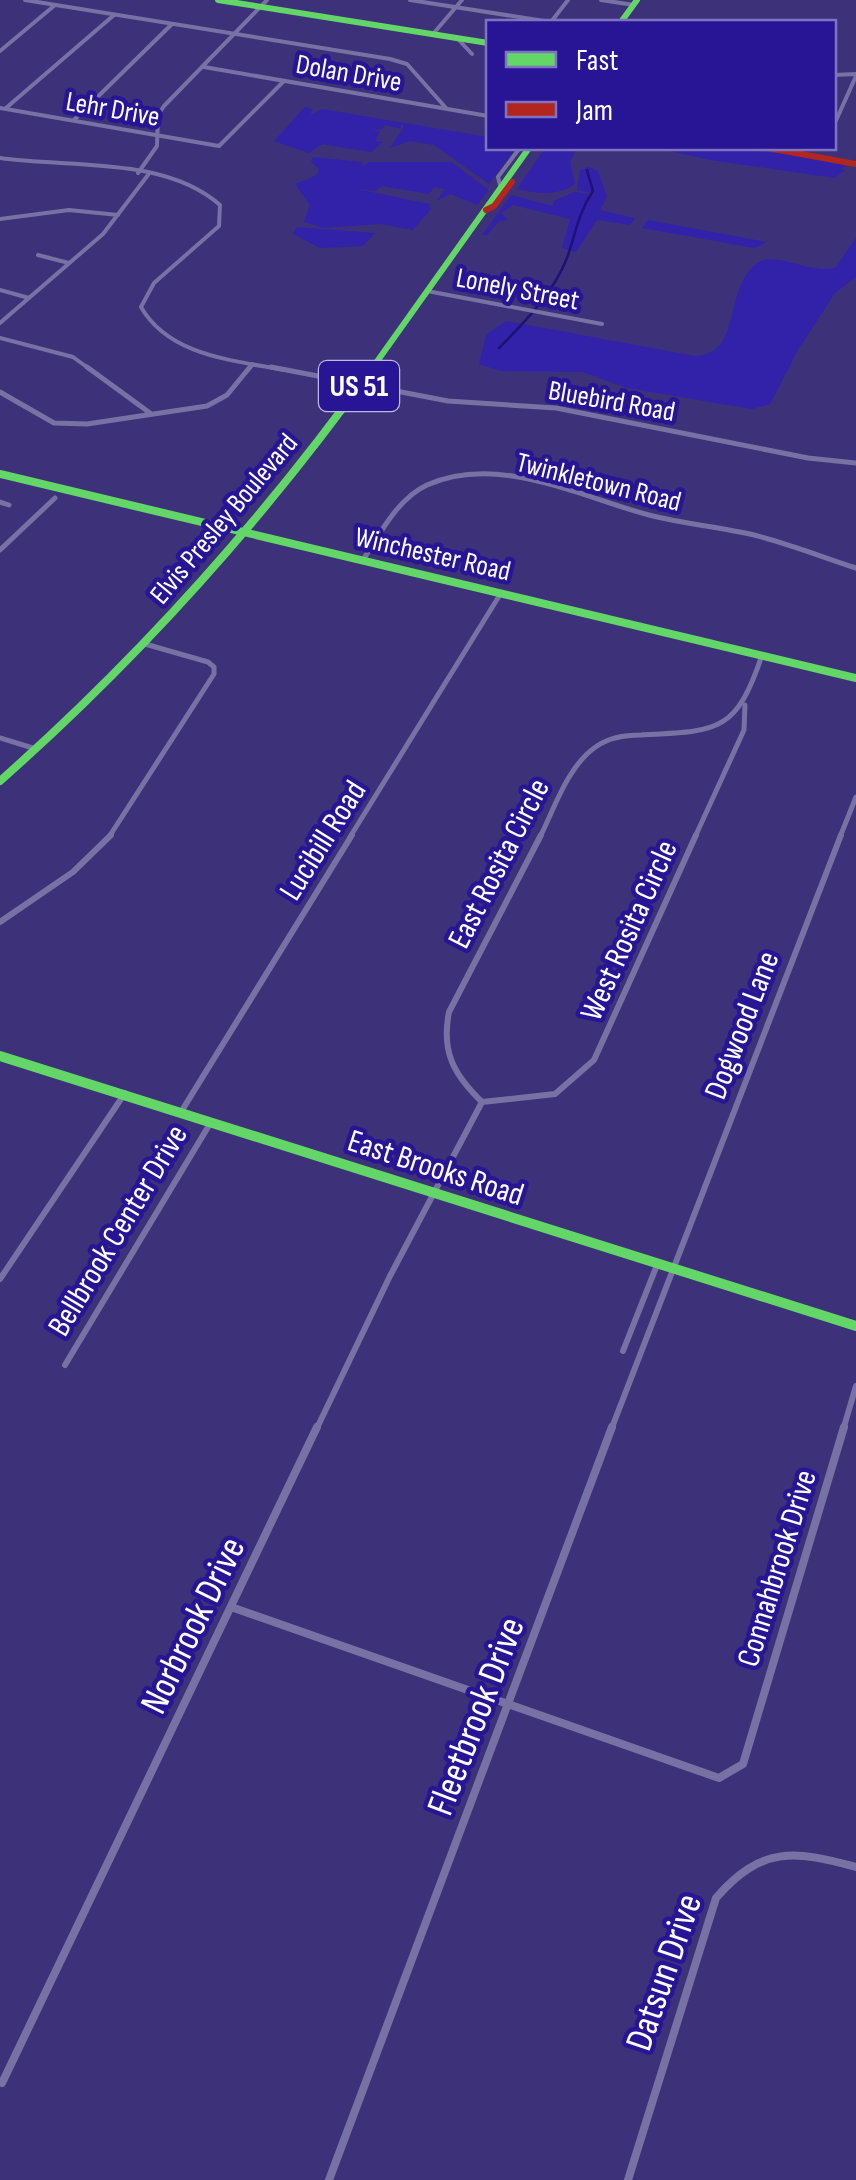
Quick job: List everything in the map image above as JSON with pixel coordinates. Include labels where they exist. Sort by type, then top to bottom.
[{"type":"main road","points":[[218,0],[264,3],[486,43]]},
{"type":"main road","name":"Elvis Presley Boulevard","points":[[0,781],[145,644],[247,532],[359,387],[486,210],[500,184],[528,150]]},
{"type":"main road","name":"Elvis Presley Boulevard","points":[[486,210],[494,206],[529,150]]},
{"type":"main road","points":[[812,151],[856,164]]},
{"type":"main road","name":"Winchester Road","points":[[0,474],[856,678]]},
{"type":"main road","name":"East Brooks Road","points":[[0,1056],[856,1326]]},
{"type":"street","points":[[26,0],[407,64],[446,108]]},
{"type":"street","points":[[410,0],[538,20]]},
{"type":"street","points":[[433,34],[462,0]]},
{"type":"street","points":[[553,20],[568,0]]},
{"type":"street","points":[[601,0],[635,2]]},
{"type":"street","points":[[137,174],[158,149],[162,136],[158,115],[264,3]]},
{"type":"street","points":[[0,51],[55,5]]},
{"type":"street","points":[[3,109],[114,14]]},
{"type":"street","points":[[73,121],[173,24]]},
{"type":"street","points":[[457,38],[472,54]]},
{"type":"street","name":"Dolan Drive","points":[[204,68],[486,116]]},
{"type":"street","points":[[836,119],[856,75]]},
{"type":"street","name":"Lehr Drive","points":[[3,109],[219,146],[284,81]]},
{"type":"street","points":[[845,98],[856,100]]},
{"type":"street","points":[[0,158],[148,175]]},
{"type":"street","points":[[0,166],[10,161]]},
{"type":"street","points":[[0,323],[70,263],[118,215],[148,175]]},
{"type":"street","name":"Bluebird Road","points":[[148,175],[200,186],[222,203],[224,216],[218,226],[154,283],[141,307],[152,326],[186,347],[359,387],[448,401],[556,408],[808,458],[856,463]]},
{"type":"street","points":[[0,219],[69,210],[118,215]]},
{"type":"street","points":[[38,256],[70,263]]},
{"type":"street","points":[[0,290],[30,298]]},
{"type":"street","name":"Lonely Street","points":[[427,291],[602,324]]},
{"type":"street","points":[[0,338],[73,357],[151,413]]},
{"type":"street","points":[[0,392],[54,423],[69,426],[214,404],[253,364]]},
{"type":"street","name":"Twinkletown Road","points":[[363,560],[407,498],[424,486],[464,475],[487,475],[555,488],[651,516],[751,534],[856,568]]},
{"type":"street","points":[[0,549],[55,498]]},
{"type":"street","points":[[0,502],[9,504]]},
{"type":"street","name":"Lucibill Road","points":[[182,1112],[501,593]]},
{"type":"street","points":[[0,922],[72,872],[106,841],[215,672],[208,662],[145,644]]},
{"type":"street","points":[[746,702],[762,655]]},
{"type":"street","name":"West Rosita Circle","points":[[482,1102],[555,1094],[594,1060],[744,730],[746,702]]},
{"type":"street","name":"East Rosita Circle","points":[[482,1102],[460,1082],[448,1061],[442,1036],[449,1012],[580,761],[596,745],[616,737],[683,734],[708,728],[746,702]]},
{"type":"street","points":[[0,738],[36,749]]},
{"type":"street","name":"Dogwood Lane","points":[[672,1270],[856,797]]},
{"type":"street","points":[[0,1279],[124,1094]]},
{"type":"street","points":[[434,1192],[482,1102]]},
{"type":"street","name":"Bellbrook Center Drive","points":[[65,1365],[211,1121]]},
{"type":"street","name":"Norbrook Drive","points":[[2,2083],[434,1192]]},
{"type":"street","points":[[623,1351],[657,1266]]},
{"type":"street","name":"Fleetbrook Drive","points":[[329,2180],[672,1270]]},
{"type":"street","points":[[648,1288],[664,1293]]},
{"type":"street","name":"Connahbrook Drive","points":[[510,1703],[719,1778],[743,1764],[856,1386]]},
{"type":"street","points":[[231,1607],[510,1703]]},
{"type":"street","name":"Datsun Drive","points":[[628,2180],[716,1898],[736,1871],[766,1856],[820,1856],[856,1867]]},
{"type":"shaded area","points":[[305,107],[312,109],[311,115],[322,109],[486,137],[486,150],[514,150],[489,184],[434,145],[410,141],[390,148],[404,127],[401,124],[401,129],[385,125],[381,130],[371,129],[380,132],[375,141],[383,142],[371,152],[322,144],[309,153],[274,141]]},
{"type":"shaded area","points":[[544,150],[576,150],[570,162],[575,184],[554,192],[517,189]]},
{"type":"shaded area","points":[[665,150],[752,151],[846,166],[835,178]]},
{"type":"shaded area","points":[[313,157],[362,162],[363,167],[368,162],[451,162],[489,190],[477,205],[451,194],[436,201],[445,189],[434,187],[429,194],[382,186],[375,191],[357,189],[429,204],[431,209],[413,230],[380,224],[324,228],[304,222],[310,205],[295,184],[317,175],[319,169],[311,162]]},
{"type":"shaded area","points":[[589,167],[598,171],[607,197],[600,210],[635,218],[630,225],[597,220],[576,252],[562,248],[570,219],[513,205],[501,213],[508,220],[498,222],[487,235],[482,235],[511,195],[553,206],[554,201],[574,192],[601,195],[577,190],[580,170]]},
{"type":"shaded area","points":[[648,220],[767,242],[754,248],[642,228]]},
{"type":"shaded area","points":[[297,227],[375,233],[363,246],[320,248],[293,234]]},
{"type":"shaded area","points":[[856,238],[856,277],[835,293],[798,350],[770,404],[752,409],[627,388],[583,372],[501,371],[479,364],[486,335],[506,321],[695,356],[710,353],[727,332],[740,286],[759,262],[775,260],[835,268]]},
{"type":"waterway","points":[[499,348],[537,306],[561,271],[593,191],[587,170]]},
{"type":"traffic: fast","points":[[218,0],[486,43]]},
{"type":"traffic: fast","points":[[622,20],[637,0]]},
{"type":"traffic: fast","points":[[0,781],[125,665],[241,539],[353,395],[528,150]]},
{"type":"traffic: fast","points":[[0,474],[856,678]]},
{"type":"traffic: fast","points":[[0,1056],[856,1326]]},
{"type":"traffic: jam","points":[[779,150],[856,164]]},
{"type":"traffic: jam","points":[[486,210],[494,206],[512,182]]}]
